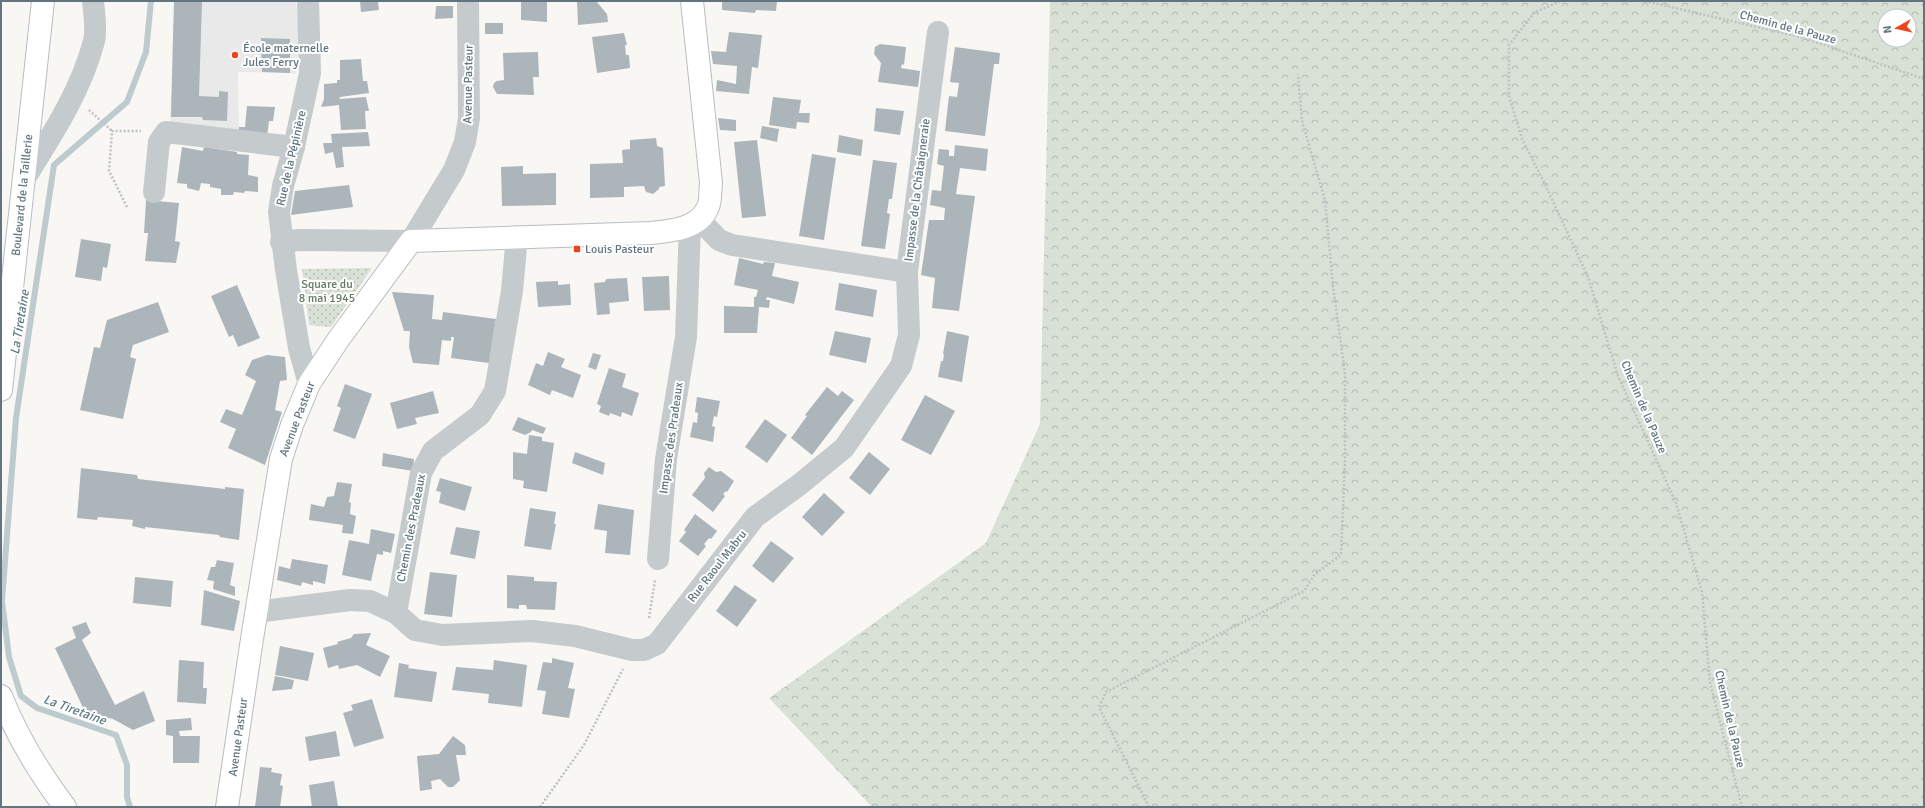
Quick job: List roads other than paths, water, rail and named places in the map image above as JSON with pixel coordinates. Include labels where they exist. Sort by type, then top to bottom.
[{"type":"main road","name":"Boulevard de la Taillerie","points":[[1,390],[43,1]]},
{"type":"main road","points":[[411,241],[517,236],[651,233],[672,231],[695,222],[708,207],[711,182],[692,1]]},
{"type":"main road","name":"Avenue Pasteur","points":[[227,807],[256,612],[282,459],[292,426],[309,384],[338,340],[411,241]]},
{"type":"main road","points":[[1,696],[12,726],[42,776],[65,807]]},
{"type":"street","points":[[25,178],[56,128],[77,85],[94,40],[93,1]]},
{"type":"street","name":"Rue de la Pépinière","points":[[308,1],[310,73],[294,147],[283,186],[279,212],[281,242],[300,348],[309,384]]},
{"type":"street","name":"Avenue Pasteur","points":[[411,241],[454,170],[465,142],[469,118],[468,1]]},
{"type":"street","name":"Impasse de la Châtaigneraie","points":[[695,222],[719,240],[732,245],[906,272],[938,32]]},
{"type":"street","points":[[154,192],[159,142],[166,132],[294,147]]},
{"type":"street","name":"Impasse des Pradeaux","points":[[658,560],[666,460],[686,337],[695,222]]},
{"type":"street","name":"Chemin des Pradeaux","points":[[396,613],[420,473],[433,451],[480,415],[495,390],[512,291],[517,236]]},
{"type":"street","points":[[281,242],[300,240],[411,241]]},
{"type":"street","name":"Rue Raoul Mabru","points":[[396,613],[415,630],[442,635],[532,631],[575,636],[638,650],[657,644],[755,517],[800,485],[844,448],[897,372],[901,366],[910,335],[906,272]]},
{"type":"street","points":[[256,612],[350,600],[370,601],[396,613]]},
{"type":"waterway","name":"La Tiretaine","points":[[130,807],[127,797],[127,765],[116,735],[37,708],[21,696],[9,657],[2,601],[16,418],[54,165],[127,102],[146,52],[151,1]]},
{"type":"place","name":"École maternelle Jules Ferry","points":[[235,55]]},
{"type":"place","name":"Louis Pasteur","points":[[577,249]]},
{"type":"park label","name":"Square du 8 mai 1945","points":[[327,291]]}]
